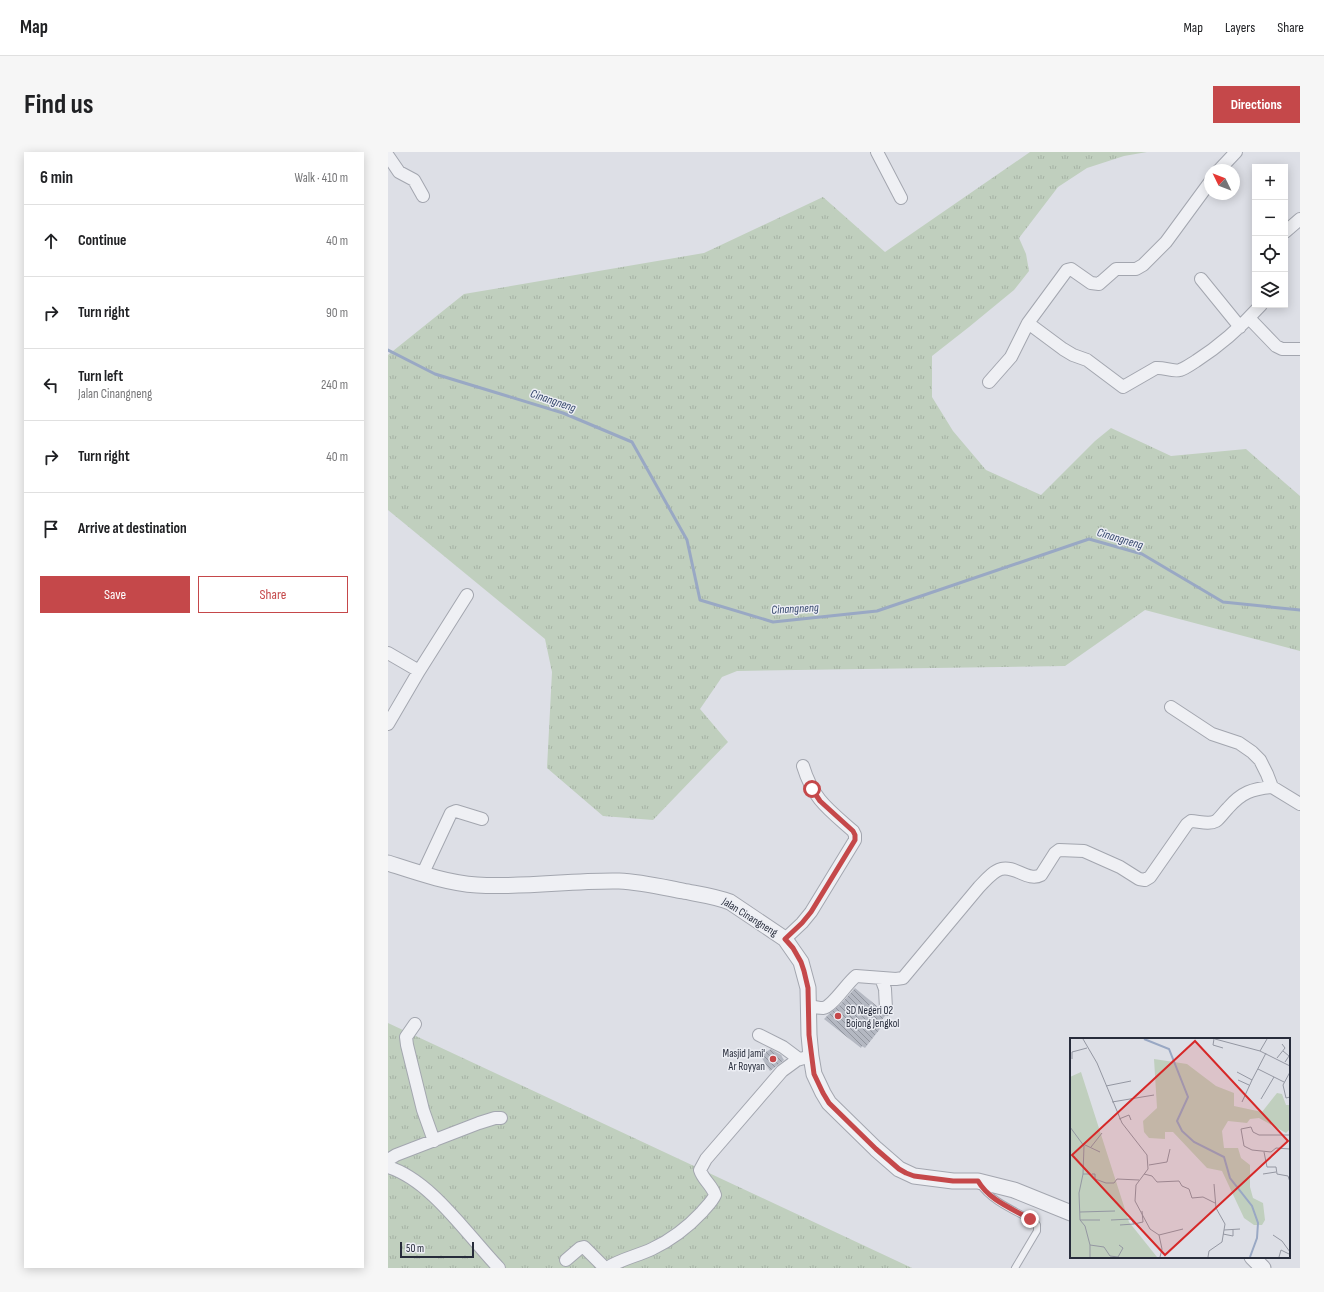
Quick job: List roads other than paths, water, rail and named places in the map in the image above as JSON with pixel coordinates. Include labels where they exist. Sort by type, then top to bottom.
[{"type":"street","points":[[877,152],[901,198]]},
{"type":"street","points":[[1225,164],[1236,152]]},
{"type":"street","points":[[388,156],[399,172],[414,180],[423,196]]},
{"type":"street","points":[[989,382],[1011,356],[1028,323],[1067,270],[1072,269],[1091,283],[1099,284],[1116,269],[1136,269],[1143,265],[1166,242],[1204,190]]},
{"type":"street","points":[[1288,230],[1300,220]]},
{"type":"street","points":[[1201,280],[1240,326]]},
{"type":"street","points":[[1028,323],[1063,349],[1073,355],[1087,360],[1124,387],[1156,368],[1175,370],[1183,369],[1218,347],[1258,308]]},
{"type":"street","points":[[1249,318],[1276,346],[1282,349],[1300,349]]},
{"type":"street","points":[[388,724],[419,671],[467,595]]},
{"type":"street","points":[[388,653],[419,671]]},
{"type":"street","points":[[1171,708],[1212,734],[1239,743],[1252,752],[1260,760],[1272,787],[1300,804]]},
{"type":"street","points":[[785,939],[811,912],[855,840],[853,831],[820,801],[807,781],[803,766]]},
{"type":"street","points":[[810,1006],[821,1008],[828,1006],[848,982],[856,976],[900,980],[903,978],[979,887],[992,874],[1001,869],[1009,869],[1038,877],[1041,875],[1055,853],[1059,850],[1078,850],[1102,858],[1139,879],[1145,880],[1150,877],[1187,824],[1191,821],[1210,823],[1215,822],[1236,800],[1244,794],[1255,789],[1272,787]]},
{"type":"street","points":[[423,873],[451,813],[456,811],[482,819]]},
{"type":"street","name":"Jalan Cinangneng","points":[[388,863],[455,882],[476,885],[620,881],[657,886],[720,898],[740,908],[785,939],[793,948],[801,962],[808,988],[810,1006],[805,1058],[829,1103],[854,1128],[899,1169],[914,1176],[953,1181],[978,1181],[1014,1190],[1070,1213]]},
{"type":"street","points":[[881,978],[885,989],[886,1009]]},
{"type":"street","points":[[415,1024],[406,1037],[407,1045],[423,1110],[434,1141]]},
{"type":"street","points":[[759,1035],[805,1058]]},
{"type":"street","points":[[566,1260],[584,1247],[606,1268],[618,1261],[651,1249],[681,1232],[695,1220],[715,1195],[714,1191],[701,1175],[700,1170],[706,1159],[782,1071],[789,1065],[805,1058]]},
{"type":"street","points":[[388,1160],[495,1118],[501,1118]]},
{"type":"street","points":[[388,1167],[397,1169],[412,1178],[446,1208],[499,1268]]},
{"type":"street","points":[[1253,1258],[1263,1268]]},
{"type":"lane","points":[[978,1181],[991,1197],[1035,1222],[1037,1226],[1037,1231],[1014,1268]]},
{"type":"waterway","name":"Cinangneng","points":[[388,350],[435,374],[563,413],[632,442],[687,540],[700,600],[773,622],[877,611],[1089,539],[1142,554],[1223,602],[1300,610]]},
{"type":"place","name":"SD Negeri 02 Bojong Jengkol","points":[[838,1016]]},
{"type":"place","name":"Masjid Jami' Ar Royyan","points":[[773,1059]]}]
